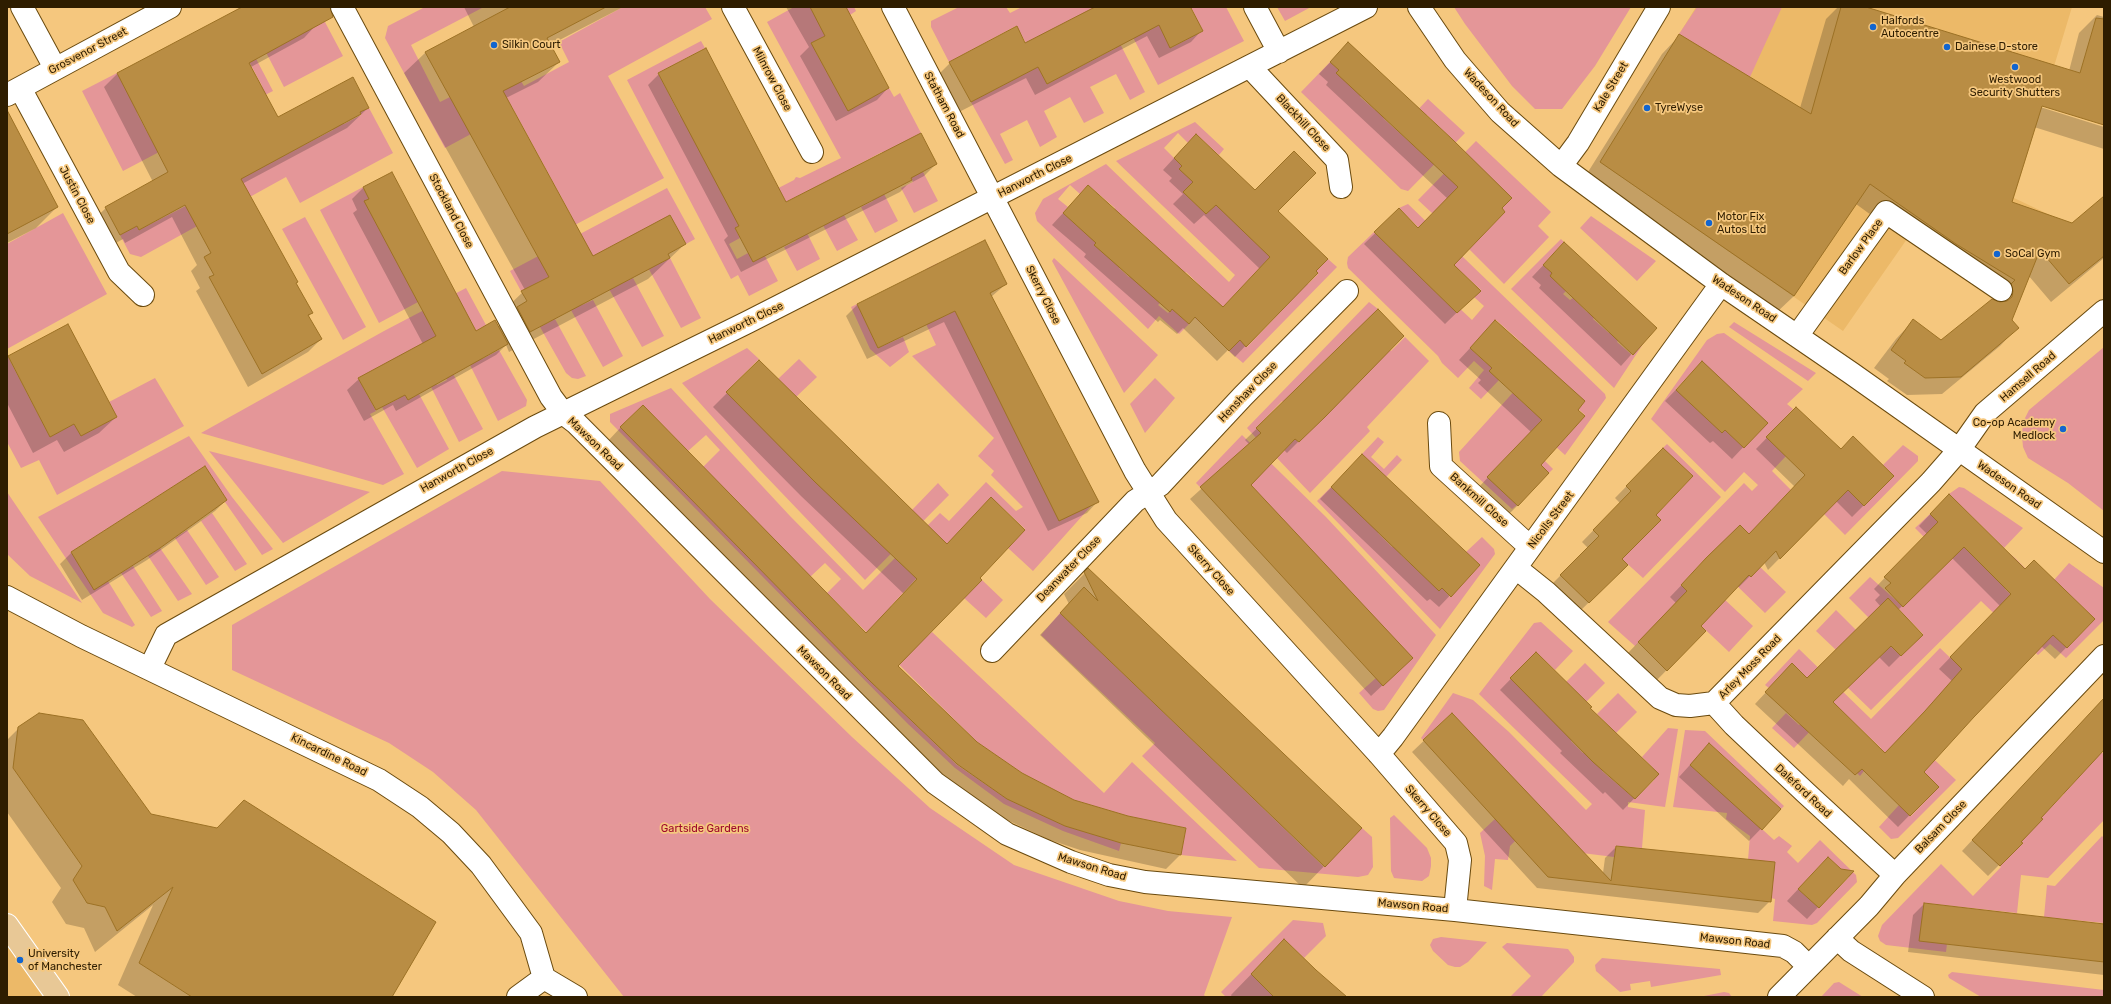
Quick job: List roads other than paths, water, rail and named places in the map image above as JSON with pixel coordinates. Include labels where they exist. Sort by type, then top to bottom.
[{"type":"highway","points":[[7,925],[58,997]]},
{"type":"street","points":[[22,7],[55,68]]},
{"type":"street","name":"Grosvenor Street","points":[[13,92],[170,7]]},
{"type":"street","name":"Stockland Close","points":[[342,7],[551,397],[564,413]]},
{"type":"street","name":"Milnrow Close","points":[[733,7],[812,152]]},
{"type":"street","points":[[1254,7],[1279,52]]},
{"type":"street","name":"Hanworth Close","points":[[150,668],[166,634],[421,491],[564,413],[748,322],[1366,7]]},
{"type":"street","name":"Wadeson Road","points":[[1419,7],[1455,60],[1500,112],[1561,166],[1721,284],[2104,552]]},
{"type":"street","name":"Kale Street","points":[[1561,166],[1578,143],[1659,7]]},
{"type":"street","name":"Statham Road","points":[[898,9],[992,198]]},
{"type":"street","name":"Blackhill Close","points":[[1250,67],[1337,160],[1340,187]]},
{"type":"street","name":"Justin Close","points":[[13,92],[119,272],[144,295]]},
{"type":"street","name":"Skerry Close","points":[[992,198],[1124,450],[1170,525],[1379,754],[1456,843],[1460,860],[1455,910]]},
{"type":"street","name":"Barlow Place","points":[[1797,336],[1886,212],[2001,290]]},
{"type":"street","name":"Nicolls Street","points":[[1379,754],[1516,568],[1721,284]]},
{"type":"street","name":"Henshaw Close","points":[[1150,493],[1167,478],[1243,396],[1347,291]]},
{"type":"street","name":"Hamsell Road","points":[[1959,450],[1985,413],[2104,311]]},
{"type":"street","name":"Mawson Road","points":[[564,413],[576,423],[935,783],[1007,834],[1071,862],[1109,874],[1145,882],[1455,910],[1783,946],[1794,952],[1808,966]]},
{"type":"street","name":"Bankmill Close","points":[[1439,423],[1441,466],[1530,547]]},
{"type":"street","name":"Arley Moss Road","points":[[1516,568],[1546,592],[1660,698],[1676,704],[1690,706],[1714,703],[1959,450]]},
{"type":"street","name":"Deanwater Close","points":[[992,651],[1135,501],[1150,493]]},
{"type":"street","name":"Kincardine Road","points":[[7,597],[81,636],[150,668],[379,780],[420,807],[451,833],[481,865],[518,915],[531,933],[544,978]]},
{"type":"street","name":"Balsam Close","points":[[1778,997],[1837,938],[1895,874],[2104,656]]},
{"type":"street","name":"Daleford Road","points":[[1714,703],[1734,725],[1801,789],[1895,874]]},
{"type":"street","points":[[1837,938],[1857,955],[1923,997]]},
{"type":"street","points":[[518,997],[544,978],[576,997]]},
{"type":"place","name":"Halfords Autocentre","points":[[1873,27]]},
{"type":"place","name":"Silkin Court","points":[[494,45]]},
{"type":"place","name":"Dainese D-store","points":[[1947,47]]},
{"type":"place","name":"Westwood Security Shutters","points":[[2015,67]]},
{"type":"place","name":"TyreWyse","points":[[1647,108]]},
{"type":"place","name":"Motor Fix Autos Ltd","points":[[1709,223]]},
{"type":"place","name":"SoCal Gym","points":[[1997,254]]},
{"type":"place","name":"Co-op Academy Medlock","points":[[2063,429]]},
{"type":"place","name":"University of Manchester","points":[[20,960]]},
{"type":"park label","name":"Gartside Gardens","points":[[705,829]]}]
